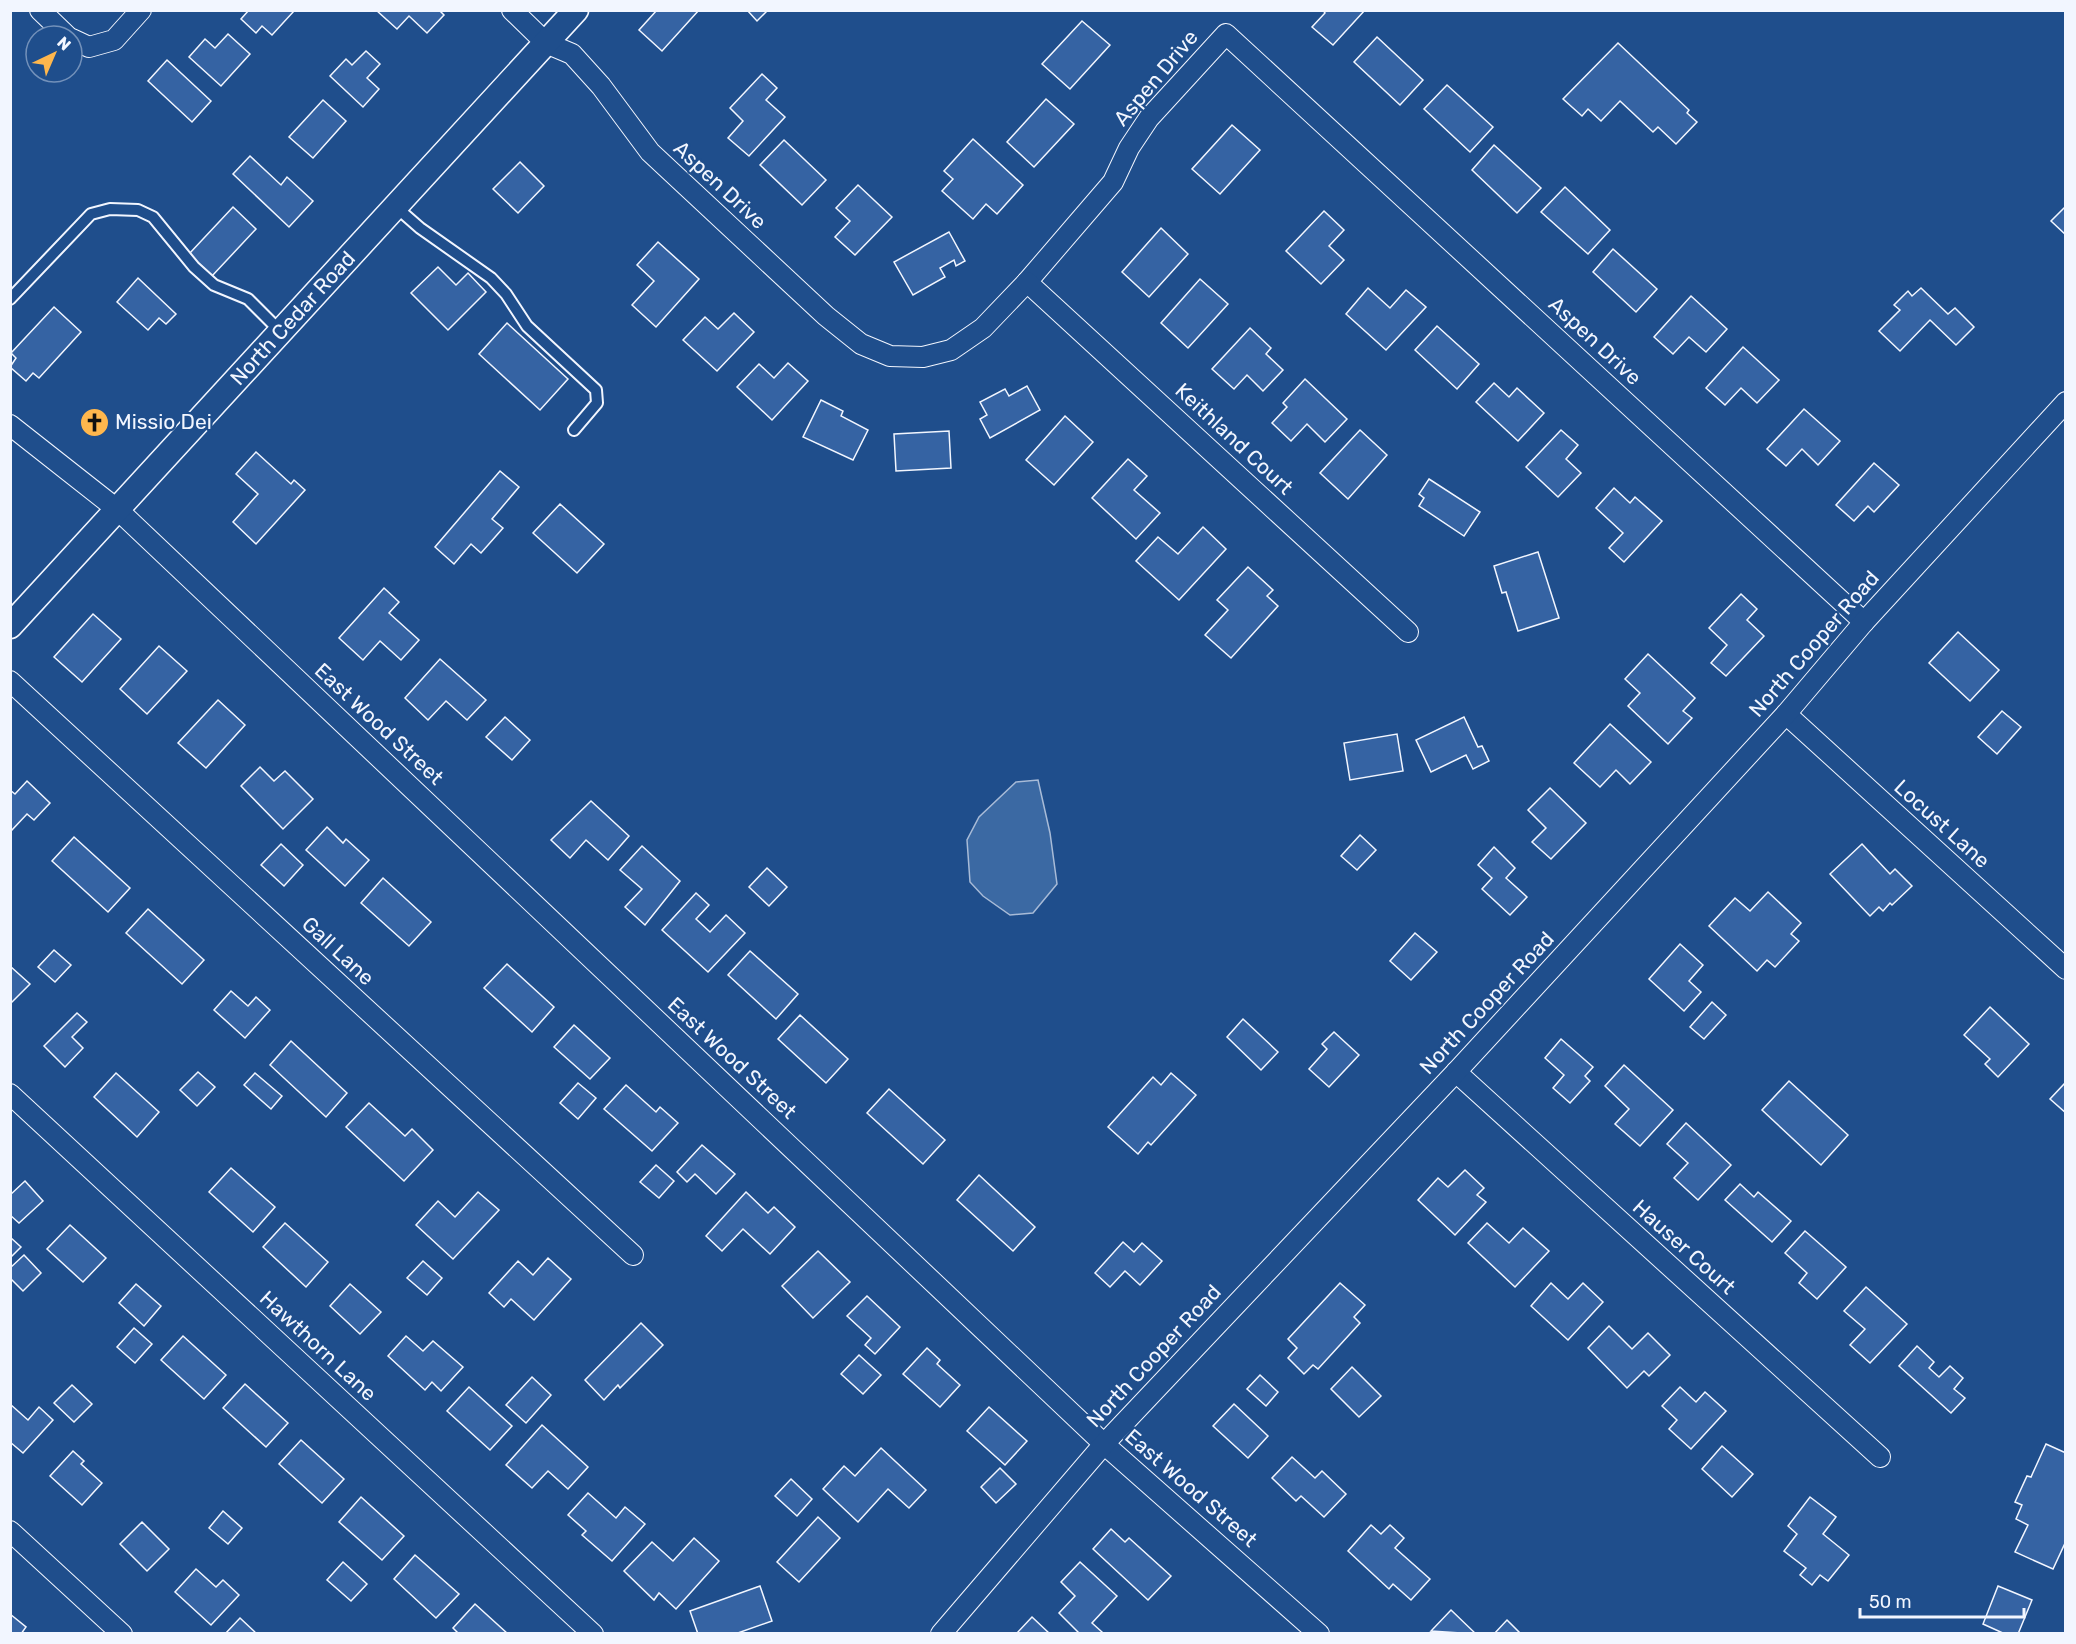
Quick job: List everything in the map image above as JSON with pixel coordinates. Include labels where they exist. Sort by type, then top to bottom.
[{"type":"street","points":[[40,10],[55,24]]},
{"type":"street","points":[[84,43],[114,40],[141,10]]},
{"type":"street","name":"Aspen Drive","points":[[512,10],[546,43],[572,54],[602,86],[650,152],[826,316],[861,344],[890,356],[923,357],[951,350],[982,328],[1027,282],[1113,182],[1129,148],[1149,118],[1226,34],[1864,622]]},
{"type":"street","name":"North Cedar Road","points":[[10,626],[576,10]]},
{"type":"street","name":"Keithland Court","points":[[1027,282],[1408,632]]},
{"type":"street","name":"North Cooper Road","points":[[941,1634],[1104,1444],[1456,1072],[1786,714],[1864,622],[2066,402]]},
{"type":"street","name":"East Wood Street","points":[[10,425],[118,510],[1104,1444],[1319,1634]]},
{"type":"street","name":"Gall Lane","points":[[10,681],[633,1255]]},
{"type":"street","name":"Locust Lane","points":[[1786,714],[2066,969]]},
{"type":"street","name":"Hauser Court","points":[[1456,1072],[1880,1457]]},
{"type":"street","name":"Hawthorn Lane","points":[[10,1094],[593,1634]]},
{"type":"street","points":[[10,1531],[122,1634]]},
{"type":"lane","points":[[396,207],[420,228],[491,278],[506,294],[527,326],[596,390],[597,403],[574,430]]},
{"type":"lane","points":[[10,299],[91,214],[110,209],[138,210],[153,217],[194,267],[214,285],[248,299],[281,332]]},
{"type":"water","points":[[1038,780],[1050,833],[1057,884],[1033,913],[1010,915],[983,896],[970,882],[967,840],[979,817],[1016,782]]},
{"type":"building","points":[[249,10],[294,11],[272,35],[262,26],[256,33],[241,19]]},
{"type":"building","points":[[376,10],[439,10],[444,15],[427,33],[409,16],[397,29]]},
{"type":"building","points":[[657,10],[699,10],[662,51],[639,30]]},
{"type":"building","points":[[747,10],[768,10],[757,21]]},
{"type":"building","points":[[1323,10],[1365,10],[1333,45],[1312,27],[1325,13]]},
{"type":"building","points":[[1082,21],[1110,45],[1070,89],[1042,64]]},
{"type":"building","points":[[228,34],[250,54],[221,86],[189,57],[205,39],[215,48]]},
{"type":"building","points":[[1377,37],[1423,80],[1400,105],[1354,62]]},
{"type":"building","points":[[1618,43],[1689,110],[1687,113],[1697,122],[1676,144],[1658,127],[1653,132],[1620,101],[1601,121],[1588,109],[1582,116],[1563,99]]},
{"type":"building","points":[[366,51],[380,64],[367,78],[379,89],[363,107],[330,76],[346,59],[352,65]]},
{"type":"building","points":[[167,60],[211,101],[192,122],[148,81]]},
{"type":"building","points":[[762,74],[777,88],[766,100],[785,117],[749,156],[728,138],[743,121],[730,108]]},
{"type":"building","points":[[1447,85],[1493,127],[1470,152],[1424,109]]},
{"type":"building","points":[[1046,99],[1074,124],[1034,167],[1007,142]]},
{"type":"building","points":[[323,100],[346,121],[313,158],[289,137]]},
{"type":"building","points":[[1232,125],[1260,150],[1220,194],[1192,169]]},
{"type":"building","points":[[973,139],[1023,185],[997,214],[986,204],[973,219],[942,191],[953,179],[944,171]]},
{"type":"building","points":[[784,140],[826,180],[802,205],[760,165]]},
{"type":"building","points":[[1494,145],[1541,188],[1517,213],[1472,170]]},
{"type":"building","points":[[250,156],[281,185],[287,177],[313,201],[289,227],[233,174]]},
{"type":"building","points":[[520,162],[544,186],[518,213],[493,189]]},
{"type":"building","points":[[858,185],[892,217],[855,255],[835,237],[850,221],[836,208]]},
{"type":"building","points":[[1565,187],[1610,230],[1588,254],[1541,212]]},
{"type":"building","points":[[2066,206],[2066,235],[2051,221]]},
{"type":"building","points":[[233,207],[256,229],[212,276],[189,254]]},
{"type":"building","points":[[1324,211],[1344,230],[1329,246],[1344,260],[1321,284],[1286,251]]},
{"type":"building","points":[[1161,228],[1188,254],[1149,297],[1122,272]]},
{"type":"building","points":[[949,232],[965,261],[956,266],[954,260],[940,268],[945,277],[913,295],[894,262]]},
{"type":"building","points":[[658,242],[699,279],[656,327],[632,305],[654,281],[637,265]]},
{"type":"building","points":[[1613,249],[1657,289],[1636,312],[1593,272]]},
{"type":"building","points":[[438,267],[456,285],[468,273],[486,292],[448,330],[411,293]]},
{"type":"building","points":[[138,278],[176,314],[166,324],[159,318],[148,330],[117,302]]},
{"type":"building","points":[[1200,279],[1228,304],[1188,348],[1161,323]]},
{"type":"building","points":[[1368,288],[1390,308],[1406,290],[1426,307],[1386,350],[1346,314]]},
{"type":"building","points":[[1921,288],[1948,314],[1955,308],[1974,327],[1956,345],[1930,320],[1900,351],[1879,331],[1900,310],[1894,305],[1908,291],[1912,296]]},
{"type":"building","points":[[1691,296],[1727,329],[1706,352],[1689,337],[1673,354],[1654,337]]},
{"type":"building","points":[[54,307],[81,332],[39,378],[33,373],[26,381],[10,367],[16,358],[11,353]]},
{"type":"building","points":[[734,313],[754,332],[717,371],[683,340],[705,317],[718,329]]},
{"type":"building","points":[[507,323],[568,379],[540,410],[479,354]]},
{"type":"building","points":[[1437,326],[1479,364],[1457,389],[1415,350]]},
{"type":"building","points":[[1250,328],[1271,348],[1266,354],[1283,370],[1263,391],[1247,375],[1234,389],[1212,369]]},
{"type":"building","points":[[1743,347],[1779,380],[1757,403],[1741,388],[1725,405],[1706,388]]},
{"type":"building","points":[[788,363],[808,381],[772,420],[737,387],[759,364],[774,378]]},
{"type":"building","points":[[1305,379],[1347,419],[1325,442],[1307,424],[1291,441],[1272,423],[1287,407],[1283,403]]},
{"type":"building","points":[[1494,383],[1509,397],[1517,388],[1544,413],[1518,441],[1476,402]]},
{"type":"building","points":[[1027,386],[1040,410],[990,438],[980,419],[987,415],[980,402],[1005,389],[1009,396]]},
{"type":"building","points":[[821,400],[843,411],[841,416],[868,430],[853,460],[803,437]]},
{"type":"building","points":[[1804,409],[1840,441],[1818,465],[1802,449],[1786,466],[1767,449]]},
{"type":"building","points":[[1065,416],[1093,442],[1054,485],[1026,460]]},
{"type":"building","points":[[1360,430],[1387,455],[1348,499],[1320,473]]},
{"type":"building","points":[[1561,430],[1578,445],[1566,459],[1581,473],[1558,497],[1526,467]]},
{"type":"building","points":[[949,431],[951,468],[896,471],[894,434]]},
{"type":"building","points":[[256,452],[291,484],[294,480],[305,490],[256,544],[233,522],[258,494],[236,474]]},
{"type":"building","points":[[1128,459],[1147,476],[1134,490],[1160,513],[1136,539],[1092,498]]},
{"type":"building","points":[[1874,463],[1899,485],[1874,512],[1868,506],[1854,521],[1836,505]]},
{"type":"building","points":[[500,471],[519,487],[492,519],[503,528],[481,553],[471,544],[454,564],[435,547]]},
{"type":"building","points":[[1429,479],[1480,512],[1464,536],[1419,506],[1424,498],[1419,494]]},
{"type":"building","points":[[1614,488],[1630,503],[1635,497],[1662,521],[1624,562],[1609,548],[1623,533],[1596,508]]},
{"type":"building","points":[[560,504],[604,544],[577,573],[533,533]]},
{"type":"building","points":[[1203,527],[1226,549],[1179,600],[1136,561],[1158,537],[1178,554]]},
{"type":"building","points":[[1538,552],[1559,618],[1518,631],[1506,592],[1502,593],[1494,566]]},
{"type":"building","points":[[1248,567],[1273,590],[1267,596],[1278,606],[1231,658],[1205,635],[1228,610],[1217,600]]},
{"type":"building","points":[[384,588],[399,602],[389,613],[419,640],[401,660],[380,641],[363,660],[339,638]]},
{"type":"building","points":[[1741,594],[1757,609],[1747,620],[1764,636],[1726,676],[1711,663],[1727,645],[1709,628]]},
{"type":"building","points":[[93,614],[121,639],[82,682],[54,657]]},
{"type":"building","points":[[1958,632],[1999,670],[1970,701],[1929,663]]},
{"type":"building","points":[[159,646],[187,671],[147,714],[120,689]]},
{"type":"building","points":[[1648,654],[1695,698],[1683,711],[1692,718],[1668,744],[1628,706],[1640,693],[1625,679]]},
{"type":"building","points":[[440,659],[486,700],[467,720],[446,701],[428,720],[405,698]]},
{"type":"building","points":[[218,700],[245,725],[206,768],[178,743]]},
{"type":"building","points":[[2002,711],[2021,727],[1997,754],[1978,737]]},
{"type":"building","points":[[505,717],[530,740],[512,760],[486,737]]},
{"type":"building","points":[[1464,717],[1478,747],[1482,746],[1489,761],[1473,769],[1466,755],[1431,772],[1416,740]]},
{"type":"building","points":[[1610,724],[1651,762],[1630,784],[1616,770],[1600,787],[1574,763]]},
{"type":"building","points":[[1397,734],[1403,771],[1350,780],[1344,743]]},
{"type":"building","points":[[260,767],[274,781],[285,771],[313,799],[283,829],[241,786]]},
{"type":"building","points":[[27,781],[50,803],[34,820],[27,814],[10,832],[10,790],[15,794]]},
{"type":"building","points":[[1550,788],[1586,823],[1551,859],[1532,842],[1546,828],[1528,810]]},
{"type":"building","points":[[591,801],[629,836],[608,860],[586,840],[570,858],[551,840]]},
{"type":"building","points":[[327,827],[343,843],[346,839],[369,860],[345,886],[306,850]]},
{"type":"building","points":[[1360,835],[1376,850],[1357,870],[1341,856]]},
{"type":"building","points":[[74,837],[130,888],[108,912],[52,861]]},
{"type":"building","points":[[281,844],[303,865],[284,886],[261,865]]},
{"type":"building","points":[[1862,844],[1890,874],[1895,869],[1912,886],[1892,905],[1890,903],[1883,911],[1879,907],[1870,916],[1830,874]]},
{"type":"building","points":[[642,846],[680,881],[645,925],[625,907],[642,889],[620,870]]},
{"type":"building","points":[[1494,847],[1515,868],[1506,878],[1527,897],[1510,915],[1482,889],[1492,878],[1478,865]]},
{"type":"building","points":[[767,868],[787,887],[769,906],[749,887]]},
{"type":"building","points":[[383,878],[431,922],[409,946],[361,903]]},
{"type":"building","points":[[1768,892],[1801,923],[1791,934],[1799,941],[1775,967],[1767,960],[1757,971],[1709,926],[1735,898],[1750,911]]},
{"type":"building","points":[[696,893],[709,905],[696,919],[710,932],[726,915],[745,933],[708,972],[662,930]]},
{"type":"building","points":[[148,909],[204,960],[182,984],[126,933]]},
{"type":"building","points":[[1415,933],[1437,952],[1411,980],[1390,961]]},
{"type":"building","points":[[1680,944],[1703,965],[1689,981],[1701,992],[1684,1011],[1649,979]]},
{"type":"building","points":[[54,950],[71,965],[55,982],[38,967]]},
{"type":"building","points":[[750,951],[798,994],[776,1019],[728,975]]},
{"type":"building","points":[[507,964],[554,1007],[532,1032],[484,988]]},
{"type":"building","points":[[10,966],[30,984],[10,1004]]},
{"type":"building","points":[[231,991],[248,1006],[256,997],[270,1010],[245,1038],[214,1010]]},
{"type":"building","points":[[1712,1002],[1726,1015],[1704,1039],[1690,1027]]},
{"type":"building","points":[[1990,1007],[2029,1044],[1998,1077],[1985,1064],[1990,1059],[1964,1035]]},
{"type":"building","points":[[77,1013],[87,1022],[72,1037],[83,1048],[65,1067],[44,1046]]},
{"type":"building","points":[[800,1015],[848,1059],[826,1083],[778,1039]]},
{"type":"building","points":[[1243,1019],[1278,1052],[1261,1070],[1227,1037]]},
{"type":"building","points":[[574,1025],[610,1058],[590,1079],[554,1047]]},
{"type":"building","points":[[1334,1032],[1359,1055],[1329,1087],[1309,1069],[1327,1049],[1322,1044]]},
{"type":"building","points":[[1561,1039],[1593,1067],[1585,1076],[1590,1081],[1570,1103],[1553,1088],[1564,1075],[1545,1058]]},
{"type":"building","points":[[291,1041],[347,1093],[326,1117],[270,1065]]},
{"type":"building","points":[[1624,1065],[1673,1110],[1640,1146],[1615,1124],[1629,1109],[1605,1086]]},
{"type":"building","points":[[198,1072],[215,1087],[197,1106],[180,1090]]},
{"type":"building","points":[[116,1073],[159,1112],[137,1137],[94,1097]]},
{"type":"building","points":[[255,1073],[282,1096],[271,1109],[244,1085]]},
{"type":"building","points":[[1171,1073],[1196,1095],[1151,1145],[1148,1142],[1138,1154],[1108,1127],[1153,1077],[1161,1085]]},
{"type":"building","points":[[1789,1081],[1848,1135],[1821,1165],[1762,1110]]},
{"type":"building","points":[[2066,1082],[2066,1113],[2050,1099]]},
{"type":"building","points":[[578,1083],[596,1098],[578,1119],[560,1103]]},
{"type":"building","points":[[626,1085],[656,1112],[660,1107],[678,1123],[652,1151],[604,1109]]},
{"type":"building","points":[[889,1089],[945,1140],[923,1164],[867,1113]]},
{"type":"building","points":[[369,1103],[405,1136],[412,1129],[433,1150],[404,1181],[346,1127]]},
{"type":"building","points":[[1686,1123],[1731,1165],[1698,1200],[1674,1178],[1688,1163],[1667,1144]]},
{"type":"building","points":[[702,1145],[735,1174],[716,1194],[695,1174],[687,1182],[677,1172]]},
{"type":"building","points":[[656,1165],[674,1181],[659,1198],[640,1182]]},
{"type":"building","points":[[231,1168],[275,1207],[253,1232],[209,1192]]},
{"type":"building","points":[[1465,1170],[1484,1188],[1477,1195],[1486,1202],[1455,1235],[1418,1200],[1438,1178],[1448,1187]]},
{"type":"building","points":[[979,1175],[1035,1227],[1013,1251],[957,1200]]},
{"type":"building","points":[[25,1181],[43,1201],[19,1223],[10,1215],[10,1195]]},
{"type":"building","points":[[1740,1184],[1754,1197],[1758,1192],[1791,1221],[1772,1242],[1725,1200]]},
{"type":"building","points":[[478,1192],[499,1210],[453,1259],[416,1225],[438,1201],[455,1217]]},
{"type":"building","points":[[746,1192],[768,1213],[774,1207],[795,1227],[770,1254],[743,1229],[722,1251],[706,1236]]},
{"type":"building","points":[[285,1223],[328,1262],[306,1287],[263,1247]]},
{"type":"building","points":[[1487,1223],[1509,1243],[1523,1228],[1549,1251],[1515,1287],[1468,1243]]},
{"type":"building","points":[[70,1225],[106,1258],[83,1282],[47,1249]]},
{"type":"building","points":[[1805,1231],[1846,1267],[1817,1299],[1799,1283],[1807,1273],[1785,1253]]},
{"type":"building","points":[[10,1237],[21,1247],[10,1258]]},
{"type":"building","points":[[1123,1242],[1134,1252],[1142,1243],[1162,1261],[1140,1285],[1125,1271],[1110,1287],[1095,1273]]},
{"type":"building","points":[[818,1251],[850,1282],[813,1318],[782,1286]]},
{"type":"building","points":[[24,1255],[41,1273],[23,1291],[10,1278],[10,1268]]},
{"type":"building","points":[[548,1258],[571,1279],[534,1320],[511,1299],[504,1307],[489,1293],[518,1261],[533,1275]]},
{"type":"building","points":[[423,1261],[442,1278],[427,1295],[407,1278]]},
{"type":"building","points":[[1340,1283],[1365,1305],[1354,1317],[1360,1323],[1318,1369],[1313,1365],[1304,1374],[1288,1358],[1297,1348],[1288,1339]]},
{"type":"building","points":[[1551,1283],[1568,1299],[1583,1283],[1603,1302],[1568,1340],[1531,1306]]},
{"type":"building","points":[[136,1284],[161,1306],[144,1326],[119,1303]]},
{"type":"building","points":[[350,1284],[381,1312],[360,1334],[330,1306]]},
{"type":"building","points":[[1866,1287],[1907,1324],[1870,1363],[1850,1345],[1865,1329],[1844,1311]]},
{"type":"building","points":[[867,1296],[900,1327],[875,1354],[865,1345],[871,1338],[847,1316]]},
{"type":"building","points":[[641,1323],[663,1345],[620,1388],[618,1385],[604,1400],[585,1380]]},
{"type":"building","points":[[1609,1326],[1632,1349],[1648,1333],[1670,1355],[1649,1376],[1644,1371],[1627,1388],[1588,1348]]},
{"type":"building","points":[[134,1328],[152,1344],[135,1363],[117,1347]]},
{"type":"building","points":[[183,1336],[226,1375],[204,1399],[161,1360]]},
{"type":"building","points":[[406,1336],[423,1351],[433,1341],[463,1367],[441,1391],[432,1382],[425,1390],[388,1356]]},
{"type":"building","points":[[1917,1346],[1934,1362],[1929,1368],[1939,1377],[1950,1366],[1963,1378],[1954,1389],[1965,1398],[1951,1413],[1899,1366]]},
{"type":"building","points":[[927,1348],[940,1360],[937,1364],[960,1385],[940,1407],[903,1374]]},
{"type":"building","points":[[859,1355],[881,1375],[863,1394],[841,1374]]},
{"type":"building","points":[[1352,1367],[1381,1396],[1359,1417],[1331,1389]]},
{"type":"building","points":[[1260,1375],[1278,1392],[1266,1406],[1247,1389]]},
{"type":"building","points":[[532,1377],[551,1395],[526,1423],[506,1405]]},
{"type":"building","points":[[245,1384],[288,1423],[266,1447],[223,1408]]},
{"type":"building","points":[[72,1385],[92,1404],[74,1422],[54,1403]]},
{"type":"building","points":[[469,1387],[512,1426],[490,1450],[447,1411]]},
{"type":"building","points":[[1680,1387],[1696,1402],[1705,1392],[1726,1411],[1691,1449],[1669,1429],[1677,1420],[1662,1406]]},
{"type":"building","points":[[10,1404],[28,1420],[39,1407],[53,1420],[23,1453],[10,1442]]},
{"type":"building","points":[[1234,1404],[1268,1436],[1248,1458],[1213,1426]]},
{"type":"building","points":[[989,1407],[1027,1441],[1005,1465],[967,1431]]},
{"type":"building","points":[[542,1425],[588,1467],[568,1489],[548,1471],[532,1488],[506,1465]]},
{"type":"building","points":[[301,1440],[344,1479],[322,1503],[279,1464]]},
{"type":"building","points":[[2046,1444],[2066,1453],[2066,1541],[2053,1569],[2015,1552],[2028,1525],[2016,1519],[2022,1505],[2015,1502],[2027,1476],[2031,1477]]},
{"type":"building","points":[[1722,1446],[1753,1474],[1732,1497],[1702,1469]]},
{"type":"building","points":[[881,1448],[926,1490],[909,1508],[888,1489],[858,1522],[823,1489],[844,1466],[855,1476]]},
{"type":"building","points":[[73,1451],[84,1461],[81,1464],[102,1483],[82,1505],[50,1476]]},
{"type":"building","points":[[1292,1457],[1315,1478],[1322,1471],[1346,1494],[1324,1517],[1301,1496],[1296,1501],[1272,1478]]},
{"type":"building","points":[[1000,1468],[1016,1484],[996,1503],[981,1487]]},
{"type":"building","points":[[791,1479],[812,1499],[797,1516],[775,1496]]},
{"type":"building","points":[[588,1493],[616,1518],[625,1507],[645,1524],[612,1561],[582,1535],[586,1531],[568,1515]]},
{"type":"building","points":[[361,1497],[404,1536],[382,1560],[339,1522]]},
{"type":"building","points":[[1810,1497],[1836,1517],[1823,1534],[1849,1555],[1828,1581],[1820,1575],[1812,1585],[1800,1575],[1806,1568],[1784,1551],[1797,1534],[1788,1526]]},
{"type":"building","points":[[223,1511],[242,1528],[228,1544],[209,1528]]},
{"type":"building","points":[[818,1517],[840,1538],[799,1582],[777,1562]]},
{"type":"building","points":[[142,1522],[169,1549],[147,1571],[120,1544]]},
{"type":"building","points":[[1371,1525],[1381,1534],[1390,1525],[1404,1538],[1395,1548],[1430,1579],[1411,1600],[1393,1584],[1389,1589],[1348,1551]]},
{"type":"building","points":[[1111,1529],[1125,1542],[1129,1538],[1171,1576],[1148,1600],[1093,1549]]},
{"type":"building","points":[[694,1538],[719,1561],[676,1609],[659,1593],[654,1600],[624,1571],[652,1542],[673,1561]]},
{"type":"building","points":[[415,1555],[459,1594],[436,1618],[394,1579]]},
{"type":"building","points":[[343,1562],[367,1584],[351,1601],[327,1580]]},
{"type":"building","points":[[1080,1562],[1117,1596],[1092,1623],[1102,1632],[1100,1634],[1080,1634],[1059,1613],[1075,1596],[1061,1582]]},
{"type":"building","points":[[196,1569],[216,1587],[223,1580],[239,1595],[211,1625],[175,1592]]},
{"type":"building","points":[[760,1586],[772,1621],[735,1634],[698,1634],[690,1611]]},
{"type":"building","points":[[1998,1586],[2032,1600],[2018,1634],[2005,1634],[1983,1624]]},
{"type":"building","points":[[475,1604],[508,1634],[459,1634],[453,1628]]},
{"type":"building","points":[[1451,1610],[1476,1634],[1431,1631]]},
{"type":"building","points":[[10,1614],[26,1627],[21,1634],[10,1634]]},
{"type":"building","points":[[1032,1617],[1050,1634],[1016,1634]]},
{"type":"building","points":[[240,1618],[257,1634],[225,1634]]},
{"type":"building","points":[[1507,1620],[1521,1634],[1494,1634]]},
{"type":"place","name":"Missio Dei","points":[[94,422]]}]
